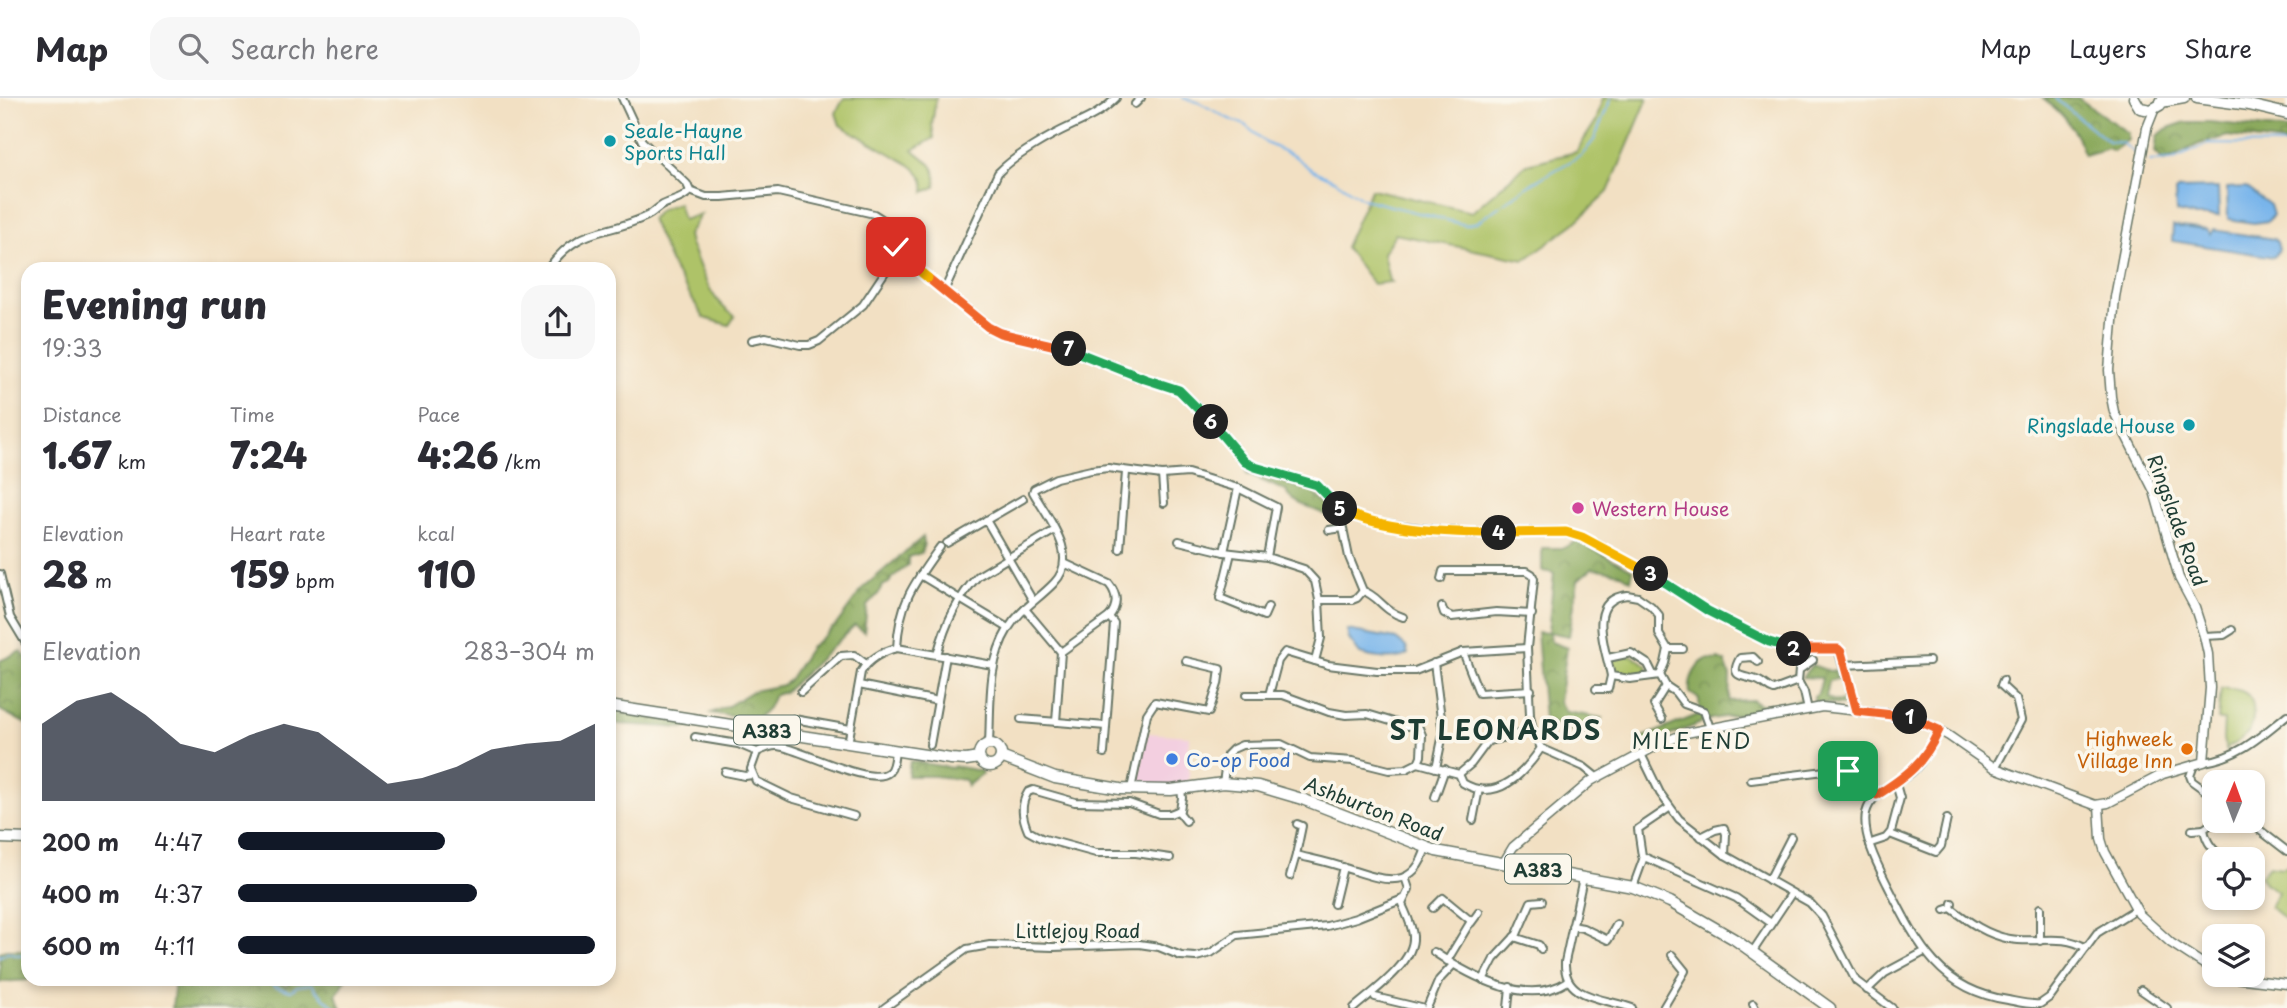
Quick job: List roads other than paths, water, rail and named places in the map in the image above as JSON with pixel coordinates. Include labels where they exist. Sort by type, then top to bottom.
[{"type":"main road","points":[[2135,101],[2160,103],[2184,98]]},
{"type":"main road","points":[[2197,98],[2287,114]]},
{"type":"main road","name":"Ashburton Road","points":[[616,707],[951,759],[979,758],[983,764],[990,767],[997,765],[1002,757]]},
{"type":"main road","points":[[979,758],[980,751],[989,744]]},
{"type":"main road","name":"Ashburton Road","points":[[989,744],[999,748],[1002,757],[1055,778],[1131,789],[1181,789],[1223,783],[1244,784],[1274,790],[1444,853],[1633,887],[1670,902],[1753,951],[1830,1008]]},
{"type":"main road","points":[[0,838],[21,839]]},
{"type":"street","points":[[622,98],[642,141],[687,184],[690,191],[706,197],[778,192],[870,213],[888,223],[904,258],[978,320],[1000,333],[1072,350],[1179,390],[1200,409],[1245,462],[1317,485],[1339,508],[1372,522],[1444,531],[1557,531],[1579,536],[1639,567],[1708,611],[1769,642],[1791,649],[1834,647],[1841,652],[1857,711]]},
{"type":"street","points":[[944,291],[998,173],[1004,166],[1051,136],[1104,111],[1116,98]]},
{"type":"street","points":[[1135,104],[1141,98]]},
{"type":"street","name":"Ringslade Road","points":[[2135,101],[2147,128]]},
{"type":"street","name":"Ringslade Road","points":[[2160,103],[2147,128],[2115,297],[2109,370],[2113,412],[2154,491],[2179,578],[2195,608],[2204,636],[2210,688],[2204,762]]},
{"type":"street","points":[[554,262],[576,240],[649,216],[659,207],[685,197],[690,191]]},
{"type":"street","points":[[752,340],[766,337],[800,345],[819,341],[863,305],[893,260],[896,241]]},
{"type":"street","points":[[893,260],[897,257],[904,258]]},
{"type":"street","points":[[989,744],[993,666],[1008,628],[1056,581],[1064,563],[1062,542],[1033,492],[1034,489],[1056,478],[1108,468],[1162,475],[1188,473],[1238,488],[1277,509],[1267,557]]},
{"type":"street","points":[[1120,549],[1126,472]]},
{"type":"street","points":[[1162,475],[1164,503]]},
{"type":"street","points":[[1238,488],[1220,598],[1264,616],[1268,607]]},
{"type":"street","points":[[947,543],[1023,499]]},
{"type":"street","points":[[986,520],[1033,601]]},
{"type":"street","points":[[1328,530],[1343,528],[1349,557],[1363,591],[1369,593],[1390,613],[1403,617]]},
{"type":"street","points":[[937,655],[944,629],[960,598],[978,576],[1055,530]]},
{"type":"street","points":[[1180,541],[1227,552],[1267,557],[1304,569],[1315,581],[1319,600],[1321,638],[1315,661]]},
{"type":"street","points":[[897,648],[901,613],[920,575],[940,547]]},
{"type":"street","points":[[1061,652],[1109,617],[1115,609],[1116,601],[1113,590],[1102,580],[1064,563]]},
{"type":"street","points":[[1441,579],[1443,567],[1532,573],[1532,614],[1527,648],[1533,731],[1541,748],[1584,767],[1594,775]]},
{"type":"street","points":[[0,574],[10,617],[21,635]]},
{"type":"street","points":[[920,575],[1008,628]]},
{"type":"street","points":[[1319,600],[1352,600],[1363,591]]},
{"type":"street","points":[[1611,676],[1630,679],[1656,674],[1665,663],[1668,649],[1660,634],[1659,615],[1638,597],[1617,597],[1604,607],[1601,635],[1611,676],[1608,689],[1613,696]]},
{"type":"street","points":[[1442,607],[1444,613],[1452,617],[1496,612],[1532,614]]},
{"type":"street","points":[[1025,609],[1061,652],[1056,722]]},
{"type":"street","points":[[1104,753],[1114,623],[1109,617]]},
{"type":"street","points":[[2204,636],[2224,635],[2232,630]]},
{"type":"street","points":[[848,744],[859,685],[866,664],[888,650],[897,648],[993,666]]},
{"type":"street","points":[[1269,695],[1282,653],[1297,654],[1328,665],[1377,671],[1420,670],[1464,652],[1527,648]]},
{"type":"street","points":[[1668,649],[1683,649]]},
{"type":"street","points":[[1464,652],[1479,693],[1531,690]]},
{"type":"street","points":[[1608,658],[1631,653],[1648,664],[1684,704],[1704,711],[1710,728]]},
{"type":"street","points":[[801,692],[841,656],[854,655],[866,664]]},
{"type":"street","points":[[930,745],[946,656]]},
{"type":"street","points":[[1758,662],[1753,657],[1740,658],[1736,667],[1737,673],[1740,677],[1756,680],[1774,690],[1798,681]]},
{"type":"street","points":[[1808,710],[1797,675],[1799,670],[1813,660]]},
{"type":"street","points":[[1131,789],[1151,706],[1155,702],[1209,712],[1220,669],[1186,661]]},
{"type":"street","points":[[1844,665],[1928,661]]},
{"type":"street","points":[[1434,663],[1443,734],[1436,768]]},
{"type":"street","points":[[1995,768],[2021,720],[2017,699],[2001,685],[2003,680]]},
{"type":"street","points":[[859,685],[939,701]]},
{"type":"street","points":[[1662,719],[1654,705],[1665,686]]},
{"type":"street","points":[[1596,689],[1608,689]]},
{"type":"street","points":[[1246,695],[1283,695],[1329,712],[1346,715],[1367,714],[1407,726],[1415,725],[1422,735],[1419,763]]},
{"type":"street","points":[[1504,862],[1513,847],[1591,781],[1677,736],[1710,728],[1822,707],[1910,718],[1939,730],[1995,768],[2025,781],[2099,805],[2163,774],[2226,757],[2247,747],[2287,715]]},
{"type":"street","points":[[794,719],[850,729]]},
{"type":"street","points":[[1021,719],[1106,726]]},
{"type":"street","points":[[2021,720],[2029,724]]},
{"type":"street","points":[[1939,730],[1922,761],[1896,784],[1877,795],[1867,810],[1865,821],[1879,868],[1924,952],[1947,976],[1959,984],[1996,998],[2034,1004],[2045,1001],[2102,929],[2136,909]]},
{"type":"street","points":[[1460,774],[1488,741],[1533,731]]},
{"type":"street","points":[[695,737],[738,744],[757,752],[777,745],[858,773],[877,775],[886,775],[891,770],[895,751]]},
{"type":"street","points":[[1223,783],[1227,755],[1242,745],[1281,744],[1310,758],[1353,761],[1389,770],[1406,769],[1419,763],[1460,774]]},
{"type":"street","points":[[1460,774],[1463,783],[1493,791],[1504,786],[1541,748]]},
{"type":"street","points":[[757,752],[752,763],[752,775],[756,781],[791,798],[854,817]]},
{"type":"street","points":[[1641,754],[1669,808],[1688,828],[1725,855],[1810,903],[1817,910],[1856,981],[1892,1008]]},
{"type":"street","points":[[2190,776],[2194,765]]},
{"type":"street","points":[[1435,797],[1446,769]]},
{"type":"street","points":[[1749,780],[1842,769],[1855,776],[1877,795]]},
{"type":"street","points":[[2178,769],[2202,788]]},
{"type":"street","points":[[725,772],[752,775]]},
{"type":"street","points":[[1871,843],[1890,834],[1900,798],[1896,784]]},
{"type":"street","points":[[1178,811],[1182,804],[1181,789]]},
{"type":"street","points":[[1473,820],[1479,789]]},
{"type":"street","points":[[1170,859],[1136,853],[1096,853],[1041,838],[1028,831],[1023,807],[1028,792],[1033,790],[1064,800],[1129,803],[1159,814],[1178,811]]},
{"type":"street","points":[[2099,805],[2101,839],[2105,852],[2141,917],[2157,932],[2202,963]]},
{"type":"street","points":[[1669,808],[1638,829],[1640,854],[1736,898],[1771,923]]},
{"type":"street","points":[[1178,811],[1186,821]]},
{"type":"street","points":[[1936,852],[1941,846],[1947,819]]},
{"type":"street","points":[[1290,876],[1302,826],[1297,824]]},
{"type":"street","points":[[1701,837],[1724,828],[1725,855]]},
{"type":"street","points":[[2192,830],[2202,829]]},
{"type":"street","points":[[2264,833],[2287,851]]},
{"type":"street","points":[[1890,834],[1936,852],[1943,859]]},
{"type":"street","points":[[1769,880],[1792,835]]},
{"type":"street","points":[[1296,855],[1388,881],[1405,877],[1416,869],[1426,847]]},
{"type":"street","points":[[1633,887],[1644,857]]},
{"type":"street","points":[[1334,904],[1343,867]]},
{"type":"street","points":[[1354,1008],[1394,973],[1410,951],[1413,933],[1402,904],[1409,889],[1405,877]]},
{"type":"street","points":[[1583,878],[1565,962],[1568,981],[1581,993],[1632,1008]]},
{"type":"street","points":[[1753,951],[1791,894]]},
{"type":"street","points":[[1433,908],[1443,898],[1469,918],[1471,923]]},
{"type":"street","name":"Littlejoy Road","points":[[884,1008],[967,949],[1000,945],[1053,947],[1139,944],[1159,947],[1181,956],[1196,957],[1210,953],[1237,935],[1327,926],[1404,899]]},
{"type":"street","points":[[1483,980],[1494,959],[1514,937],[1531,902],[1542,901]]},
{"type":"street","points":[[2040,906],[2040,941]]},
{"type":"street","points":[[1949,907],[1997,936],[2040,941],[2071,940],[2086,948]]},
{"type":"street","points":[[1427,1008],[1431,994],[1479,912]]},
{"type":"street","points":[[1572,926],[1583,928],[1608,940],[1617,924]]},
{"type":"street","points":[[1514,937],[1539,944],[1541,948]]},
{"type":"street","points":[[1434,952],[1483,980],[1510,987],[1548,991],[1568,981]]},
{"type":"street","points":[[1867,990],[1885,973],[1924,952]]},
{"type":"street","points":[[1663,1008],[1685,971],[1672,955]]},
{"type":"street","points":[[2265,981],[2287,984]]},
{"type":"street","points":[[1508,1008],[1510,987]]},
{"type":"street","points":[[2140,990],[2167,1008]]},
{"type":"street","points":[[1375,997],[1421,1008]]},
{"type":"street","points":[[1995,1008],[1996,998]]},
{"type":"street","points":[[1597,1008],[1599,999]]},
{"type":"water","points":[[2246,187],[2270,205],[2273,215],[2268,221],[2253,223],[2228,219],[2227,188]]},
{"type":"water","points":[[2218,188],[2219,216],[2193,216],[2176,212],[2175,192],[2179,189]]},
{"type":"water","points":[[2173,226],[2207,230],[2210,234],[2213,230],[2274,239],[2279,250],[2274,257],[2172,241]]},
{"type":"water","points":[[1347,630],[1396,639],[1406,647],[1408,654],[1391,659],[1360,654],[1349,639]]},
{"type":"waterway","points":[[1183,98],[1200,103],[1245,125],[1266,143],[1294,156],[1312,170],[1336,181],[1363,199],[1466,225],[1477,222],[1534,182],[1582,155],[1594,140],[1611,98]]},
{"type":"waterway","points":[[2054,98],[2108,141],[2122,143],[2138,155]]},
{"type":"waterway","points":[[2150,161],[2171,160],[2209,144],[2287,145]]},
{"type":"waterway","points":[[0,956],[8,952],[21,955]]},
{"type":"waterway","points":[[274,986],[291,991],[297,986]]},
{"type":"waterway","points":[[313,986],[336,1008]]},
{"type":"place","name":"Seale-Hayne Sports Hall","points":[[610,141]]},
{"type":"place","name":"Ringslade House","points":[[2189,425]]},
{"type":"place","name":"Western House","points":[[1578,508]]},
{"type":"place","name":"Highweek Village Inn","points":[[2187,749]]},
{"type":"place","name":"Co-op Food","points":[[1172,759]]},
{"type":"district","name":"ST LEONARDS","points":[[1496,729]]},
{"type":"district","name":"MILE END","points":[[1692,740]]}]
